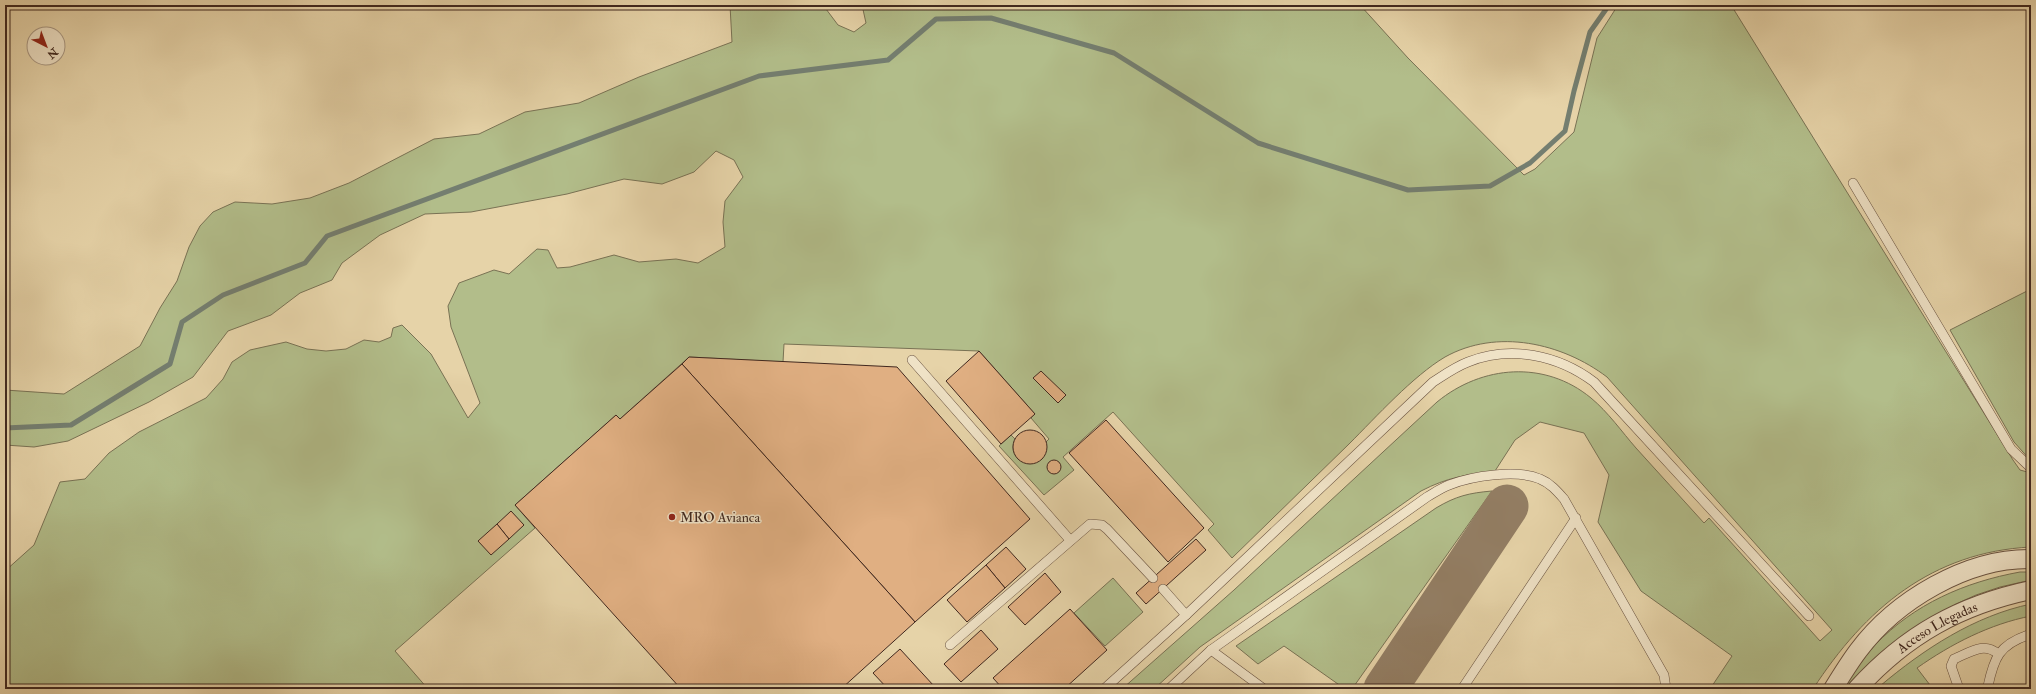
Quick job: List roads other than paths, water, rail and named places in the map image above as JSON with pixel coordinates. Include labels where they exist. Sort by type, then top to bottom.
[{"type":"street","points":[[1833,689],[1858,650],[1873,633],[1921,593],[1945,580],[1974,569],[1999,563],[2031,559]]},
{"type":"street","name":"Acceso Llegadas","points":[[1857,689],[1885,660],[1925,631],[1989,600],[2031,590]]},
{"type":"lane","points":[[1852,183],[2011,449],[2031,468]]},
{"type":"lane","points":[[1104,689],[1186,615],[1433,382],[1469,361],[1507,353],[1546,357],[1565,364],[1594,382],[1809,616]]},
{"type":"lane","points":[[912,360],[1070,540]]},
{"type":"lane","points":[[1169,689],[1211,650],[1427,497],[1448,485],[1484,476],[1518,475],[1540,479],[1553,487],[1564,499],[1664,675],[1666,689]]},
{"type":"lane","points":[[1462,689],[1576,518]]},
{"type":"lane","points":[[950,645],[1090,524],[1102,525],[1152,578]]},
{"type":"lane","points":[[1163,589],[1186,615]]},
{"type":"lane","points":[[1989,689],[1988,686],[1991,670],[1998,654],[2015,639],[2028,635],[2031,639]]},
{"type":"lane","points":[[1959,689],[1951,666],[1954,659],[1979,648],[1989,648],[1998,654]]},
{"type":"lane","points":[[1211,650],[1264,689]]},
{"type":"waterway","points":[[5,428],[71,425],[170,364],[182,322],[223,295],[305,263],[327,236],[759,76],[888,60],[936,19],[991,18],[1114,53],[1258,143],[1408,190],[1490,186],[1530,163],[1565,131],[1590,32],[1609,5]]},
{"type":"place","name":"MRO Avianca","points":[[672,517]]}]
